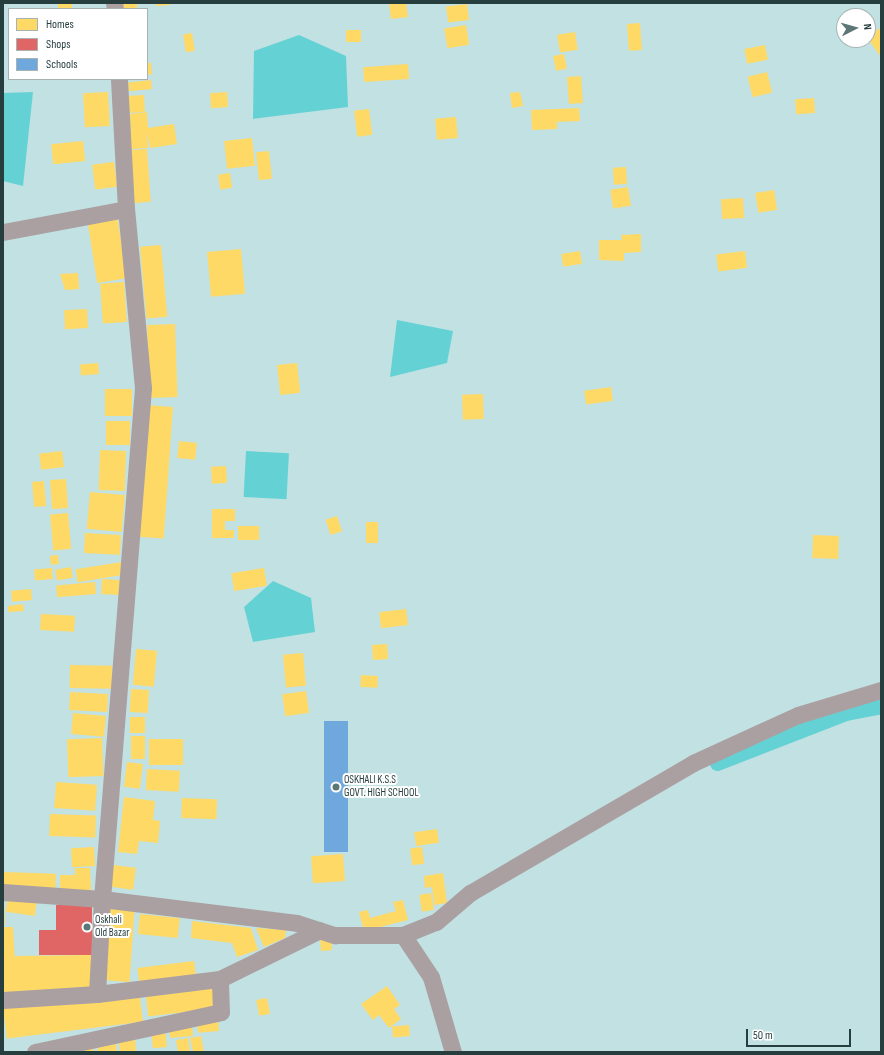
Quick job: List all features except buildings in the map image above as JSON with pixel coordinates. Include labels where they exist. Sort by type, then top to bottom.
[{"type":"street","points":[[97,994],[102,899],[143,388],[126,209],[119,80]]},
{"type":"street","points":[[3,232],[126,209]]},
{"type":"street","points":[[3,892],[102,899],[297,922],[335,935],[403,935],[436,922],[470,894],[693,763],[798,715],[881,690]]},
{"type":"street","points":[[3,1000],[97,994],[220,979],[320,930]]},
{"type":"street","points":[[403,935],[431,977],[453,1052]]},
{"type":"street","points":[[35,1052],[221,1012],[220,979]]},
{"type":"water","points":[[299,35],[346,56],[348,107],[253,119],[254,51]]},
{"type":"water","points":[[33,92],[23,186],[3,181],[3,93]]},
{"type":"water","points":[[397,320],[453,331],[447,363],[390,377]]},
{"type":"water","points":[[246,451],[289,453],[287,499],[244,497]]},
{"type":"water","points":[[273,581],[311,598],[315,632],[253,642],[244,607]]},
{"type":"waterway","points":[[717,763],[846,713],[881,706]]},
{"type":"place","name":"OSKHALI K.S.S GOVT. HIGH SCHOOL","points":[[336,787]]},
{"type":"place","name":"Oskhali Old Bazar","points":[[87,927]]}]
